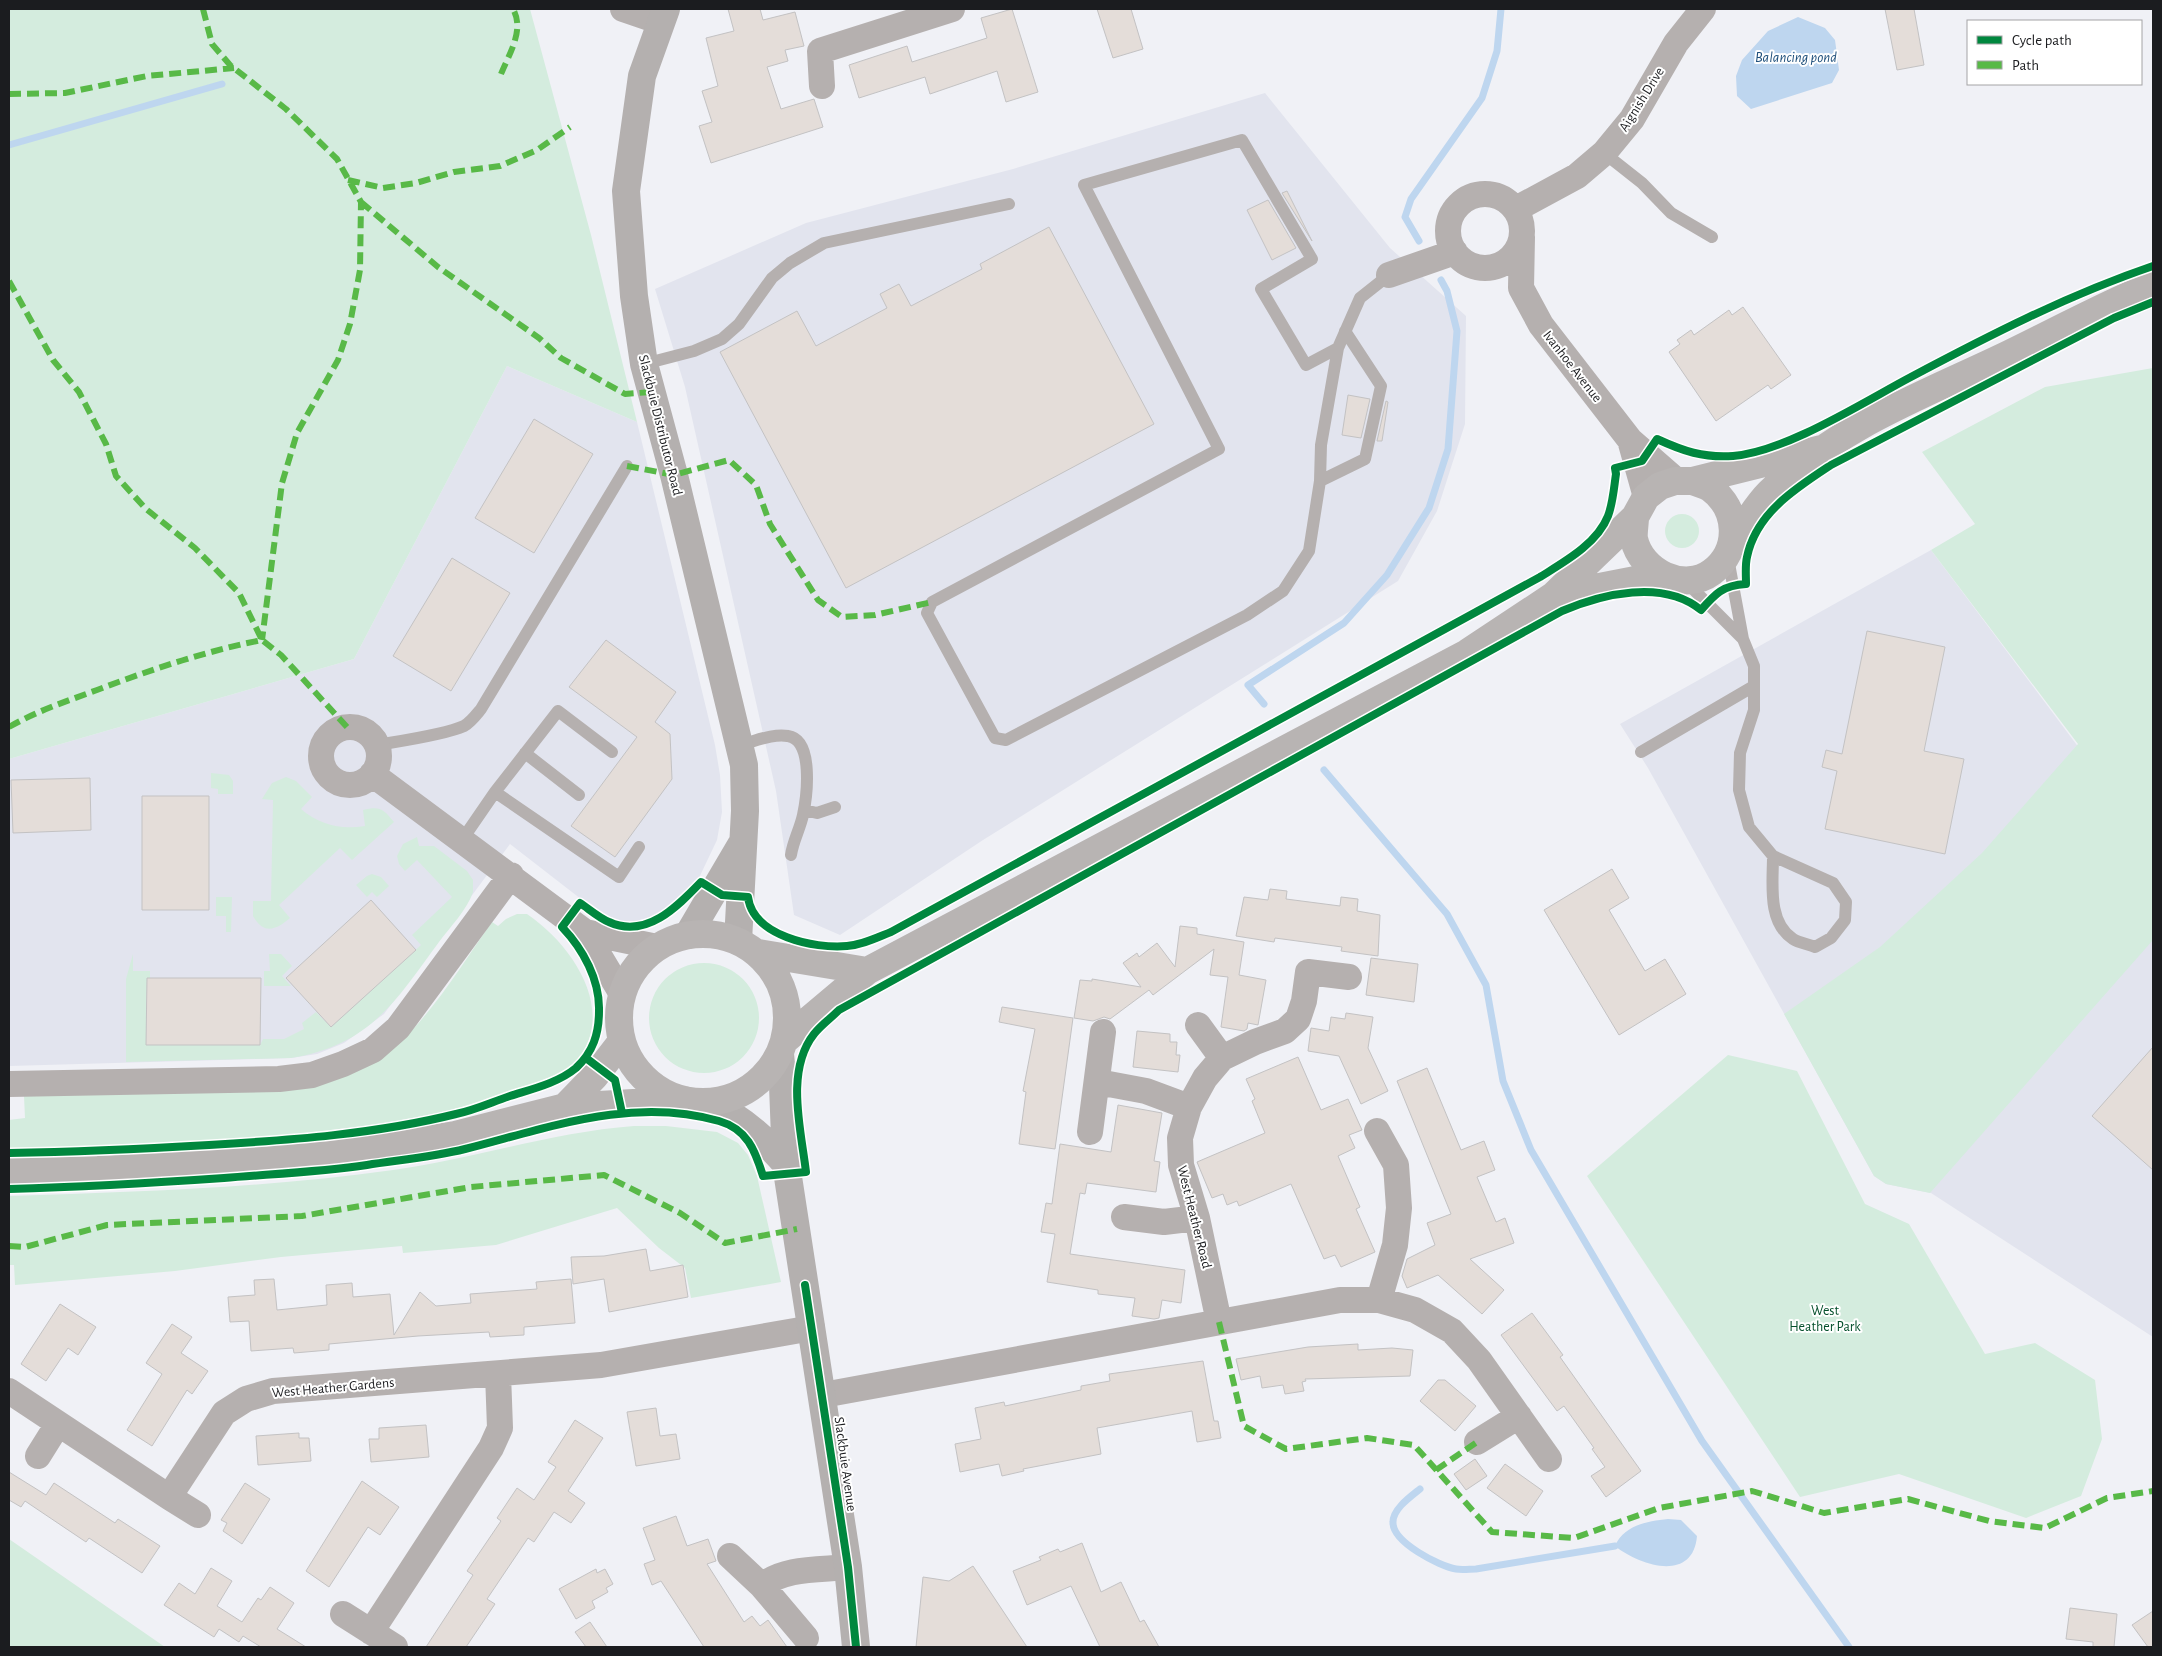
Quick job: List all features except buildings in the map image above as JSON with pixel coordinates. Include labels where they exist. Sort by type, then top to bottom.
[{"type":"main road","points":[[1553,596],[1673,578],[1696,579],[1712,572],[1768,494],[1820,449],[1874,417],[2006,356],[2112,302],[2153,285]]},
{"type":"main road","points":[[9,1172],[98,1170],[260,1160],[355,1151],[455,1135],[565,1106],[698,1101],[739,1095],[763,1078],[782,1047],[866,970],[1467,653],[1553,596],[1660,486],[1820,449]]},
{"type":"main road","points":[[1685,481],[1710,488],[1727,506],[1734,524],[1730,548]]},
{"type":"main road","points":[[1641,507],[1634,538],[1640,555],[1646,564],[1673,578]]},
{"type":"main road","points":[[698,1101],[664,1093],[645,1079],[631,1062],[622,1041],[619,1018],[622,994],[630,976],[642,960],[657,947],[688,934],[714,934],[748,947],[866,970]]},
{"type":"main road","points":[[748,947],[774,971],[784,993],[788,1016],[782,1047]]},
{"type":"main road","points":[[565,1106],[595,1076],[622,1041]]},
{"type":"street","points":[[623,9],[664,15]]},
{"type":"street","points":[[822,86],[820,52],[898,17],[952,9]]},
{"type":"street","name":"Aignish Drive","points":[[1516,210],[1578,176],[1604,152],[1632,119],[1676,43],[1703,9]]},
{"type":"street","name":"Slackbuie Distributor Road","points":[[664,15],[642,76],[626,192],[634,296],[644,364],[674,475],[744,765],[744,839],[748,947]]},
{"type":"street","points":[[1479,267],[1490,268],[1506,261],[1518,248],[1522,238],[1521,218],[1516,210],[1508,201],[1492,194],[1475,195],[1464,200],[1453,213],[1448,229],[1450,241],[1461,259],[1522,288]]},
{"type":"street","name":"Ivanhoe Avenue","points":[[1522,238],[1522,288],[1541,325],[1630,440],[1685,481]]},
{"type":"street","points":[[1389,275],[1455,252]]},
{"type":"street","name":"Ivanhoe Avenue","points":[[1630,440],[1641,507]]},
{"type":"street","points":[[347,727],[365,731],[377,744],[379,760],[372,774],[356,784],[338,782],[324,769],[321,751],[330,735],[347,727]]},
{"type":"street","points":[[372,774],[511,875],[585,932],[622,994]]},
{"type":"street","points":[[688,934],[744,839]]},
{"type":"street","points":[[9,1084],[279,1079],[312,1075],[343,1064],[373,1050],[398,1028],[511,875]]},
{"type":"street","points":[[585,932],[657,947]]},
{"type":"street","name":"West Heather Road","points":[[1219,1322],[1197,1218],[1181,1165],[1180,1138],[1189,1107],[1205,1078],[1222,1058],[1255,1042],[1285,1032],[1298,1019],[1304,1001],[1308,972],[1349,977]]},
{"type":"street","points":[[1198,1024],[1222,1058]]},
{"type":"street","points":[[1090,1132],[1103,1032]]},
{"type":"street","name":"Slackbuie Avenue","points":[[782,1047],[786,1164],[823,1395],[848,1568],[856,1647]]},
{"type":"street","points":[[1098,1082],[1146,1091],[1189,1107]]},
{"type":"street","points":[[698,1101],[745,1122],[764,1138],[786,1164]]},
{"type":"street","points":[[1377,1131],[1396,1165],[1399,1208],[1395,1245],[1379,1300]]},
{"type":"street","points":[[1124,1217],[1164,1222],[1197,1218]]},
{"type":"street","points":[[823,1395],[1340,1300],[1379,1300],[1415,1310],[1452,1331],[1479,1360],[1549,1459]]},
{"type":"street","name":"West Heather Gardens","points":[[168,1497],[224,1413],[246,1399],[273,1391],[601,1365],[812,1328]]},
{"type":"street","points":[[371,1632],[492,1448],[500,1428],[498,1374]]},
{"type":"street","points":[[9,1392],[198,1515]]},
{"type":"street","points":[[1477,1442],[1519,1416]]},
{"type":"street","points":[[38,1456],[58,1424]]},
{"type":"street","points":[[730,1556],[762,1586],[806,1638]]},
{"type":"street","points":[[762,1586],[772,1577],[784,1573],[848,1568]]},
{"type":"street","points":[[343,1614],[395,1647]]},
{"type":"lane","points":[[1338,348],[1306,365],[1261,289],[1312,260],[1242,140],[1084,186],[1218,449],[932,602],[927,613],[995,738],[1006,740],[1247,615],[1283,591],[1309,551],[1320,481],[1321,445],[1338,348],[1360,298],[1389,275]]},
{"type":"lane","points":[[1604,152],[1642,183],[1671,213],[1712,237]]},
{"type":"lane","points":[[644,364],[694,351],[722,339],[739,324],[772,278],[790,263],[824,243],[1009,204]]},
{"type":"lane","points":[[1320,481],[1365,459],[1381,386],[1345,331]]},
{"type":"lane","points":[[377,744],[410,740],[464,726],[473,720],[627,466]]},
{"type":"lane","points":[[1730,548],[1743,639],[1754,666],[1754,710],[1740,753],[1739,790],[1749,827],[1773,856],[1833,883],[1846,902],[1845,920],[1831,938],[1815,947],[1793,939],[1777,922],[1774,898],[1773,856]]},
{"type":"lane","points":[[1673,578],[1743,639]]},
{"type":"lane","points":[[1641,752],[1754,686]]},
{"type":"lane","points":[[462,840],[495,792],[558,711],[612,752]]},
{"type":"lane","points":[[739,745],[784,736],[798,740],[806,758],[804,810],[792,843],[791,855]]},
{"type":"lane","points":[[525,753],[579,795]]},
{"type":"lane","points":[[495,792],[619,877],[639,847]]},
{"type":"lane","points":[[804,810],[817,813],[835,807]]},
{"type":"shaded area","points":[[1265,93],[1390,248],[1466,316],[1465,424],[1437,511],[1398,581],[983,840],[840,935],[794,915],[776,791],[685,387],[655,289],[806,223],[1013,169]]},
{"type":"shaded area","points":[[507,366],[637,422],[715,745],[720,775],[722,812],[717,840],[697,882],[683,897],[660,915],[643,922],[627,924],[612,921],[510,844],[384,1014],[344,1043],[317,1054],[291,1058],[9,1066],[9,759],[354,659]]},
{"type":"shaded area","points":[[1931,550],[2153,847],[2153,1337],[1931,1193],[1886,1184],[1874,1176],[1648,768],[1620,724]]},
{"type":"green space","points":[[9,9],[530,9],[591,235],[637,422],[507,366],[354,659],[9,759]]},
{"type":"green space","points":[[2153,368],[2153,940],[1930,1193],[1886,1184],[1874,1176],[1784,1014],[1880,947],[1982,853],[2078,744],[1931,550],[1975,524],[1922,452],[2045,387]]},
{"type":"green space","points":[[1682,514],[1689,515],[1694,519],[1698,524],[1698,538],[1694,543],[1689,547],[1682,548],[1675,547],[1670,543],[1666,538],[1665,531],[1666,524],[1670,519],[1675,515]]},
{"type":"green space","points":[[211,773],[229,775],[233,781],[233,794],[218,794],[218,789],[211,788]]},
{"type":"green space","points":[[286,777],[296,781],[312,797],[301,809],[323,822],[339,827],[365,826],[363,810],[377,808],[384,811],[394,822],[352,860],[340,848],[279,905],[290,918],[275,928],[270,929],[261,926],[253,916],[253,901],[271,901],[273,800],[262,799],[272,783]]},
{"type":"green space","points":[[417,837],[419,846],[434,846],[467,871],[473,880],[473,892],[463,912],[394,1002],[378,1018],[341,1043],[318,1052],[291,1058],[126,1062],[126,979],[133,954],[133,971],[150,971],[150,978],[147,978],[146,1045],[260,1045],[263,1039],[284,1039],[304,1029],[302,1023],[316,1012],[331,1027],[421,945],[412,935],[452,897],[417,860],[405,871],[399,864],[397,856],[403,844]]},
{"type":"green space","points":[[372,874],[381,877],[389,886],[377,897],[372,892],[367,897],[356,885]]},
{"type":"green space","points":[[216,897],[232,897],[231,932],[226,932],[226,916],[216,916]]},
{"type":"green space","points":[[517,914],[527,914],[545,928],[576,965],[587,986],[592,1008],[591,1030],[583,1051],[567,1071],[537,1084],[475,1104],[411,1118],[347,1128],[276,1136],[124,1147],[9,1150],[9,1120],[25,1118],[24,1096],[328,1082],[351,1073],[384,1055],[423,1018],[492,922],[498,926],[506,919]]},
{"type":"green space","points":[[269,954],[281,954],[292,966],[282,976],[291,986],[264,986],[264,971],[270,971]]},
{"type":"green space","points":[[704,963],[725,967],[743,979],[755,997],[759,1018],[755,1039],[743,1057],[725,1069],[704,1073],[683,1069],[665,1057],[653,1039],[649,1018],[653,997],[665,979],[683,967]]},
{"type":"green space","name":"West Heather Park","points":[[1728,1055],[1797,1071],[1865,1204],[1909,1224],[1985,1354],[2035,1343],[2095,1380],[2102,1439],[2081,1496],[2026,1518],[1899,1474],[1800,1497],[1587,1176]]},
{"type":"green space","points":[[634,1126],[666,1126],[717,1132],[738,1143],[748,1155],[757,1176],[781,1282],[691,1298],[685,1268],[659,1248],[617,1208],[496,1245],[403,1253],[402,1246],[281,1257],[175,1271],[15,1285],[14,1265],[9,1265],[9,1196],[201,1188],[345,1176],[423,1165],[573,1134]]},
{"type":"green space","points":[[9,1539],[165,1647],[9,1647]]},
{"type":"water","name":"Balancing pond","points":[[1798,17],[1825,28],[1835,40],[1839,70],[1832,83],[1751,109],[1737,96],[1736,76],[1742,60],[1768,31]]},
{"type":"water","points":[[1668,1519],[1681,1520],[1697,1536],[1693,1551],[1686,1560],[1676,1565],[1651,1564],[1615,1546],[1624,1533],[1637,1525]]},
{"type":"waterway","points":[[1419,241],[1405,217],[1411,199],[1482,98],[1497,51],[1501,9]]},
{"type":"waterway","points":[[9,145],[222,84]]},
{"type":"waterway","points":[[1264,704],[1248,685],[1344,623],[1387,575],[1429,508],[1448,449],[1457,331],[1447,291],[1441,280]]},
{"type":"waterway","points":[[1324,770],[1447,914],[1486,985],[1503,1081],[1531,1150],[1702,1441],[1849,1647]]},
{"type":"waterway","points":[[1420,1489],[1396,1512],[1393,1522],[1395,1530],[1408,1545],[1418,1552],[1448,1567],[1476,1569],[1615,1546]]},
{"type":"marked path","points":[[203,9],[212,44],[230,65],[286,109],[337,159],[361,202],[360,270],[350,324],[338,360],[297,433],[282,483],[262,640]]},
{"type":"marked path","points":[[501,74],[517,34],[516,17],[513,9]]},
{"type":"marked path","points":[[9,94],[65,93],[147,76],[234,68]]},
{"type":"marked path","points":[[348,180],[383,188],[416,183],[454,172],[500,166],[537,150],[570,127]]},
{"type":"marked path","points":[[361,202],[438,267],[539,338],[561,358],[625,394],[651,392]]},
{"type":"marked path","points":[[9,281],[53,360],[79,392],[106,444],[116,476],[146,509],[195,548],[239,593],[262,640]]},
{"type":"marked path","points":[[627,466],[674,475],[729,460],[756,485],[770,524],[818,600],[842,617],[875,615],[932,602]]},
{"type":"marked path","points":[[9,727],[52,707],[137,675],[199,655],[262,640],[281,655],[347,727]]},
{"type":"marked path","points":[[9,1246],[25,1247],[107,1225],[302,1216],[471,1187],[604,1175],[680,1213],[725,1243],[797,1229]]},
{"type":"marked path","points":[[1219,1322],[1244,1426],[1286,1449],[1367,1438],[1414,1445],[1492,1532],[1574,1538],[1659,1508],[1752,1491],[1824,1513],[1908,1499],[1989,1521],[2045,1528],[2107,1498],[2153,1491]]},
{"type":"marked path","points":[[1436,1470],[1477,1442]]},
{"type":"cycle path","points":[[9,1153],[209,1145],[365,1131],[426,1121],[463,1112],[553,1082],[576,1068],[587,1056],[594,1042],[598,1027],[599,999],[597,988],[583,955],[562,927],[580,903],[609,922],[623,926],[636,926],[660,918],[682,901],[701,882],[722,895],[748,897],[752,910],[761,922],[787,937],[802,942],[833,946],[853,945],[874,939],[891,932],[1559,565],[1588,544],[1603,526],[1612,500],[1616,474],[1615,468],[1642,461],[1657,439],[1685,450],[1712,456],[1754,453],[1776,446],[1823,425],[1939,362],[2029,317],[2121,277],[2153,266]]},
{"type":"cycle path","points":[[9,1189],[170,1182],[296,1173],[349,1167],[453,1152],[559,1124],[590,1118],[622,1113],[654,1112],[687,1114],[719,1121],[737,1129],[753,1149],[763,1176],[806,1172],[797,1101],[800,1065],[805,1049],[814,1034],[839,1010],[1562,611],[1595,599],[1632,592],[1651,592],[1669,595],[1686,600],[1701,610],[1725,588],[1746,584],[1747,557],[1759,527],[1779,503],[1831,465],[2114,318],[2153,302]]},
{"type":"cycle path","points":[[586,1058],[615,1080],[622,1113]]},
{"type":"cycle path","points":[[805,1285],[848,1567],[856,1647]]}]
